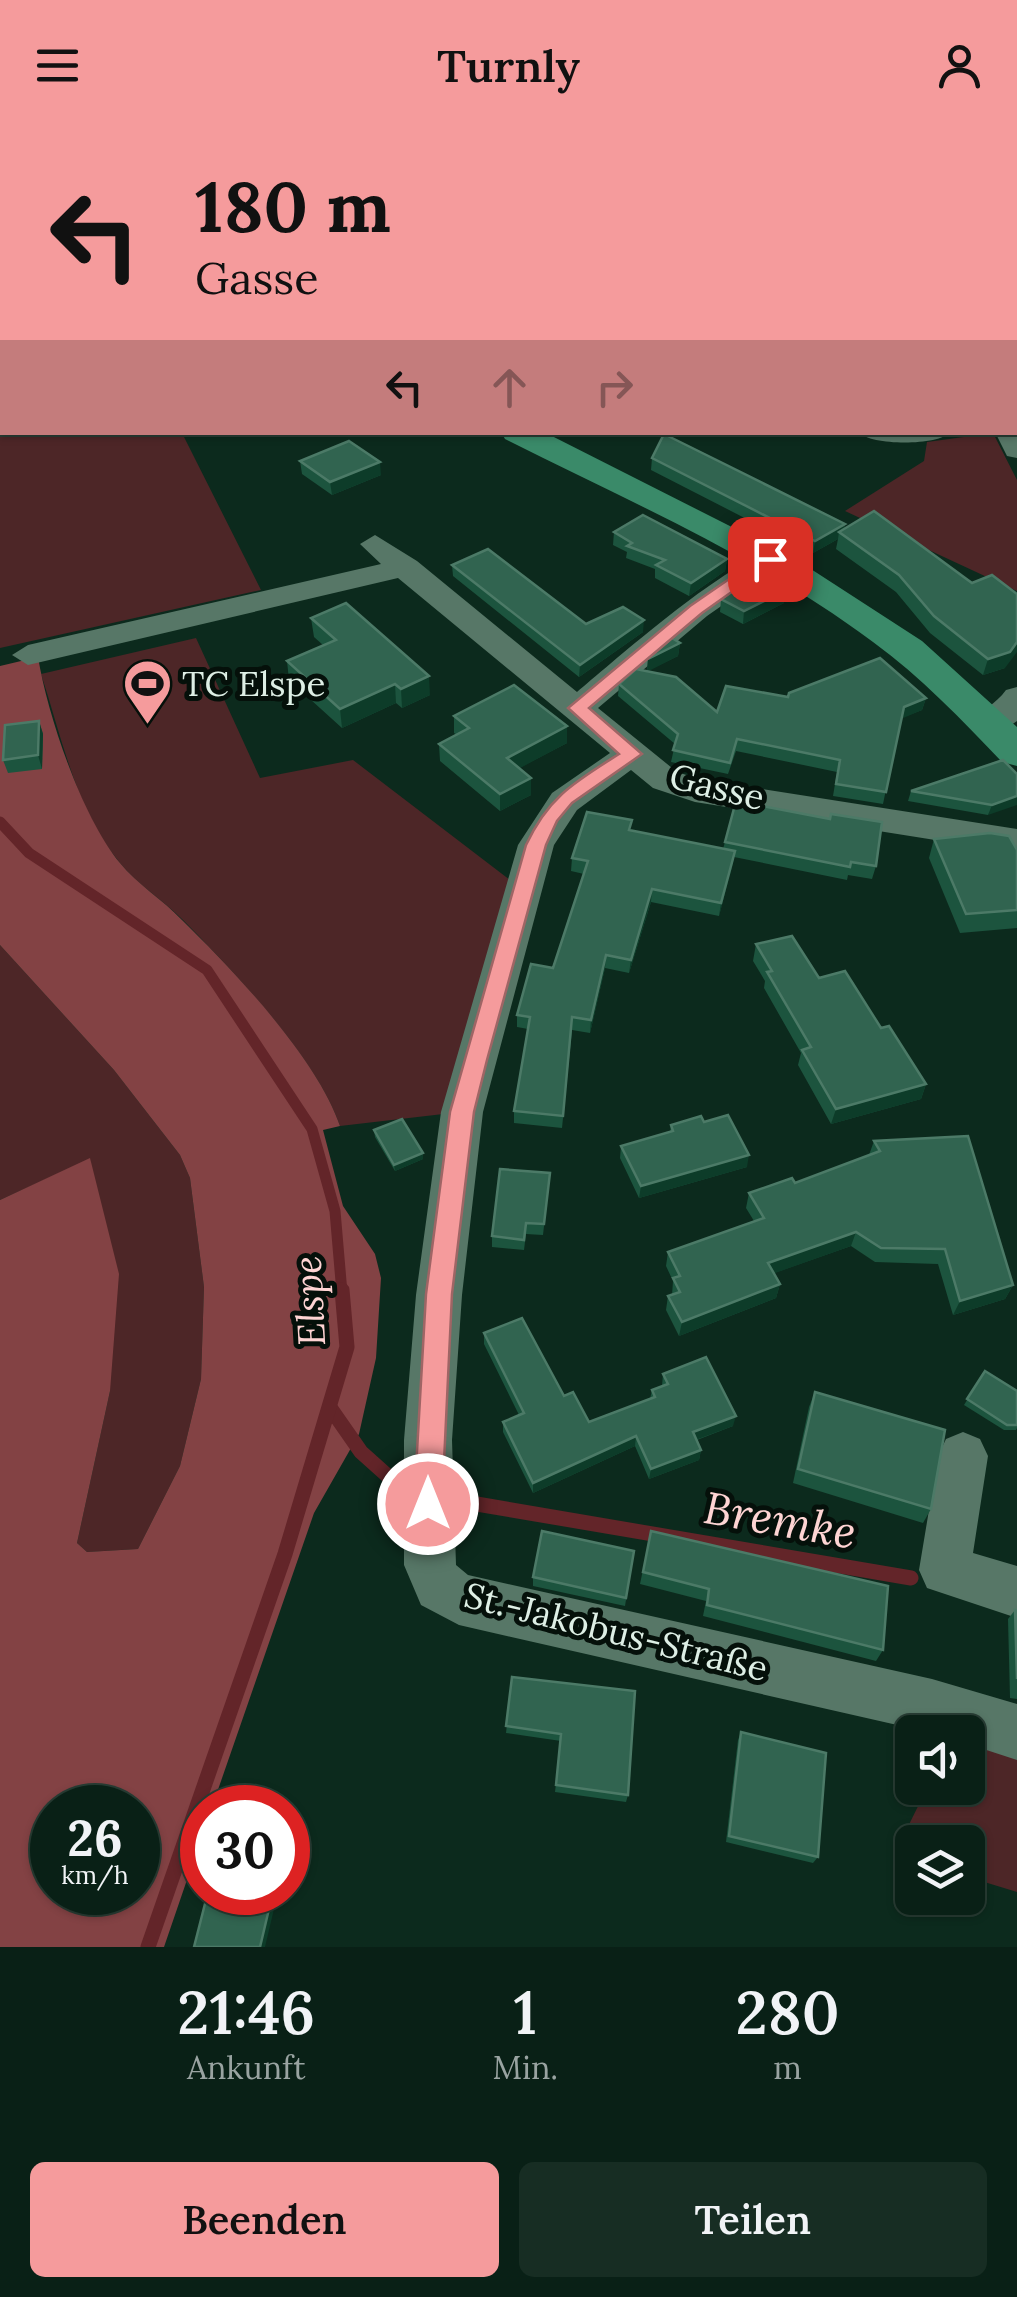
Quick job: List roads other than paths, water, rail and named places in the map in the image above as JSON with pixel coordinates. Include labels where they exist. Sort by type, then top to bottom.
[{"type":"main road","points":[[523,435],[770,559],[870,621],[1017,752]]},
{"type":"street","name":"Gasse","points":[[374,544],[665,780],[695,790],[1017,841]]},
{"type":"street","points":[[577,708],[696,610],[770,559]]},
{"type":"street","points":[[28,656],[407,567]]},
{"type":"street","points":[[989,724],[1012,709],[1017,697]]},
{"type":"street","name":"St.-Jakobus-Straße","points":[[632,754],[565,798],[548,818],[536,845],[462,1112],[439,1294],[428,1440],[430,1565],[439,1587],[459,1599],[932,1706],[1005,1728]]},
{"type":"street","points":[[963,1456],[945,1570],[1017,1592]]},
{"type":"waterway","name":"Elspe","points":[[0,822],[29,853],[207,970],[312,1129],[335,1211],[342,1293]]},
{"type":"waterway","name":"Elspe","points":[[148,1947],[285,1554],[347,1347],[342,1290]]},
{"type":"waterway","name":"Bremke","points":[[331,1409],[361,1452],[409,1495]]},
{"type":"waterway","name":"Bremke","points":[[459,1501],[911,1578]]},
{"type":"place","name":"TC Elspe","points":[[147,726]]}]
